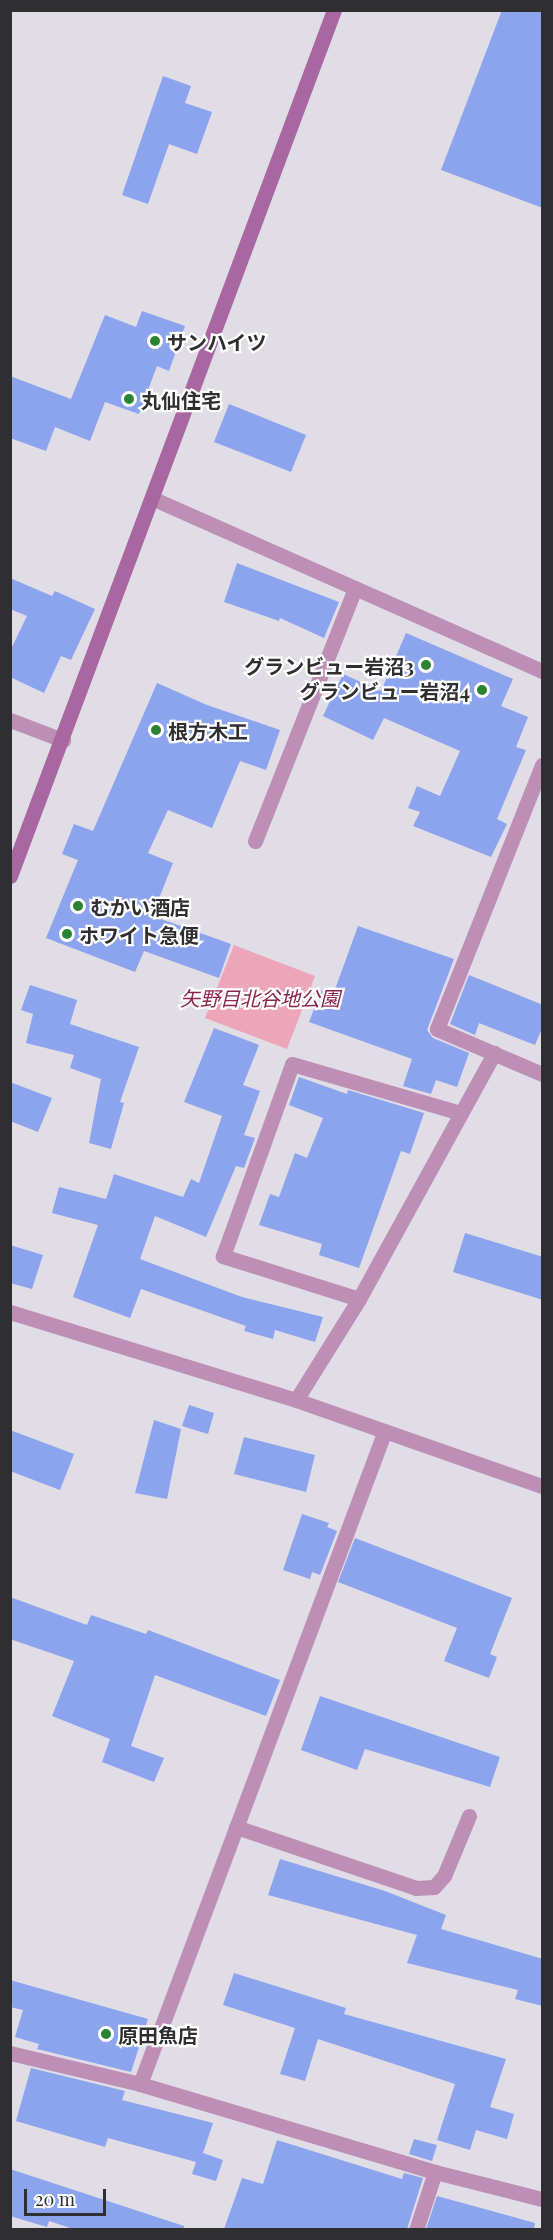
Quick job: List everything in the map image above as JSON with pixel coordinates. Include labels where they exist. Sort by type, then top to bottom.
[{"type":"street","points":[[10,876],[154,499],[334,10]]},
{"type":"street","points":[[154,499],[543,671]]},
{"type":"street","points":[[255,841],[355,588]]},
{"type":"street","points":[[10,720],[63,740]]},
{"type":"street","points":[[543,765],[437,1029],[543,1074]]},
{"type":"street","points":[[296,1400],[359,1299],[494,1053]]},
{"type":"street","points":[[359,1299],[223,1256],[292,1064],[461,1113]]},
{"type":"street","points":[[10,1312],[296,1400],[384,1433],[543,1486]]},
{"type":"street","points":[[140,2084],[384,1433]]},
{"type":"street","points":[[236,1827],[416,1888],[434,1887],[444,1876],[469,1816]]},
{"type":"street","points":[[12,2056],[140,2084],[435,2172],[543,2199]]},
{"type":"street","points":[[416,2229],[435,2172]]},
{"type":"green space","name":"矢野目北谷地公園","points":[[234,945],[315,976],[287,1049],[205,1018]]},
{"type":"building","points":[[502,10],[543,10],[543,208],[441,170]]},
{"type":"building","points":[[163,76],[191,86],[185,103],[212,112],[197,154],[169,144],[148,204],[122,195]]},
{"type":"building","points":[[142,311],[185,326],[169,371],[157,366],[139,414],[105,402],[90,441],[55,427],[46,451],[10,438],[10,376],[71,399],[105,315],[136,327]]},
{"type":"building","points":[[229,404],[306,435],[291,472],[214,442]]},
{"type":"building","points":[[237,563],[339,602],[324,638],[280,618],[279,621],[224,602]]},
{"type":"building","points":[[10,578],[52,596],[55,591],[95,609],[71,660],[61,656],[44,693],[10,677],[10,651],[27,616],[10,609]]},
{"type":"building","points":[[406,633],[513,679],[501,706],[528,717],[516,747],[526,750],[497,819],[507,824],[491,857],[413,826],[420,812],[408,808],[417,786],[440,796],[460,751],[384,718],[373,740],[323,716],[343,674],[381,691]]},
{"type":"building","points":[[157,683],[207,705],[280,730],[266,770],[240,761],[212,828],[168,810],[148,853],[173,863],[154,911],[160,913],[158,918],[231,944],[219,978],[144,951],[135,972],[46,938],[78,860],[62,854],[74,824],[93,831]]},
{"type":"building","points":[[358,926],[454,959],[427,1030],[433,1038],[469,1053],[457,1087],[436,1080],[431,1094],[403,1086],[412,1059],[309,1022],[321,991],[333,995]]},
{"type":"building","points":[[469,975],[543,1005],[543,1026],[535,1045],[479,1023],[475,1035],[450,1024]]},
{"type":"building","points":[[30,985],[77,1000],[70,1024],[139,1047],[120,1102],[124,1103],[111,1149],[89,1143],[101,1079],[70,1068],[74,1055],[26,1043],[33,1014],[21,1010]]},
{"type":"building","points":[[214,1028],[259,1045],[243,1085],[260,1091],[244,1135],[255,1138],[244,1168],[236,1166],[206,1237],[155,1216],[140,1259],[242,1297],[323,1317],[315,1342],[275,1330],[273,1339],[244,1331],[246,1326],[141,1289],[130,1318],[73,1297],[98,1225],[52,1213],[59,1187],[106,1199],[114,1174],[183,1197],[191,1179],[199,1183],[222,1116],[184,1102]]},
{"type":"building","points":[[299,1077],[347,1094],[348,1090],[424,1113],[410,1154],[401,1151],[359,1268],[319,1255],[322,1244],[259,1225],[270,1194],[279,1197],[295,1153],[307,1158],[323,1118],[289,1105]]},
{"type":"building","points":[[10,1082],[52,1098],[38,1132],[10,1121]]},
{"type":"building","points":[[465,1233],[543,1257],[543,1300],[453,1272]]},
{"type":"building","points":[[10,1245],[43,1255],[32,1289],[10,1283]]},
{"type":"building","points":[[189,1405],[214,1413],[208,1434],[182,1426]]},
{"type":"building","points":[[154,1420],[181,1429],[167,1499],[135,1493]]},
{"type":"building","points":[[10,1430],[74,1454],[60,1490],[10,1471]]},
{"type":"building","points":[[244,1437],[315,1455],[306,1492],[234,1474]]},
{"type":"building","points":[[302,1514],[329,1523],[327,1527],[337,1531],[320,1575],[312,1572],[310,1579],[283,1570]]},
{"type":"building","points":[[355,1538],[512,1598],[490,1654],[497,1657],[489,1678],[444,1661],[457,1628],[338,1582]]},
{"type":"building","points":[[10,1597],[87,1625],[91,1615],[146,1634],[148,1630],[280,1680],[266,1716],[155,1675],[131,1746],[164,1758],[154,1782],[102,1762],[110,1739],[52,1716],[74,1661],[10,1639]]},
{"type":"building","points":[[320,1696],[500,1757],[490,1787],[365,1749],[357,1770],[301,1750]]},
{"type":"building","points":[[280,1859],[385,1891],[446,1915],[441,1929],[543,1959],[543,2006],[515,1999],[518,1990],[407,1963],[417,1935],[268,1895]]},
{"type":"building","points":[[234,1973],[346,2008],[344,2014],[506,2059],[490,2107],[514,2114],[507,2139],[476,2130],[470,2150],[437,2140],[455,2084],[318,2039],[305,2081],[280,2074],[295,2028],[223,2005]]},
{"type":"building","points":[[10,1980],[148,2019],[131,2072],[37,2049],[39,2044],[15,2037],[23,2010],[10,2007]]},
{"type":"building","points":[[31,2068],[125,2091],[122,2100],[213,2123],[203,2153],[223,2160],[216,2181],[192,2174],[196,2162],[108,2138],[105,2147],[16,2121]]},
{"type":"building","points":[[414,2139],[437,2145],[432,2161],[409,2154]]},
{"type":"building","points":[[277,2140],[402,2179],[404,2173],[423,2178],[407,2229],[224,2229],[242,2178],[263,2184]]},
{"type":"building","points":[[10,2169],[184,2226],[184,2229],[73,2229],[49,2221],[47,2227],[10,2216]]},
{"type":"building","points":[[437,2196],[535,2223],[534,2229],[426,2229]]},
{"type":"place","name":"サンハイツ","points":[[155,341]]},
{"type":"place","name":"丸仙住宅","points":[[129,399]]},
{"type":"place","name":"グランビュー岩沼3","points":[[426,665]]},
{"type":"place","name":"グランビュー岩沼4","points":[[482,690]]},
{"type":"place","name":"根方木工","points":[[156,730]]},
{"type":"place","name":"むかい酒店","points":[[78,906]]},
{"type":"place","name":"ホワイト急便","points":[[67,934]]},
{"type":"place","name":"原田魚店","points":[[106,2034]]}]
